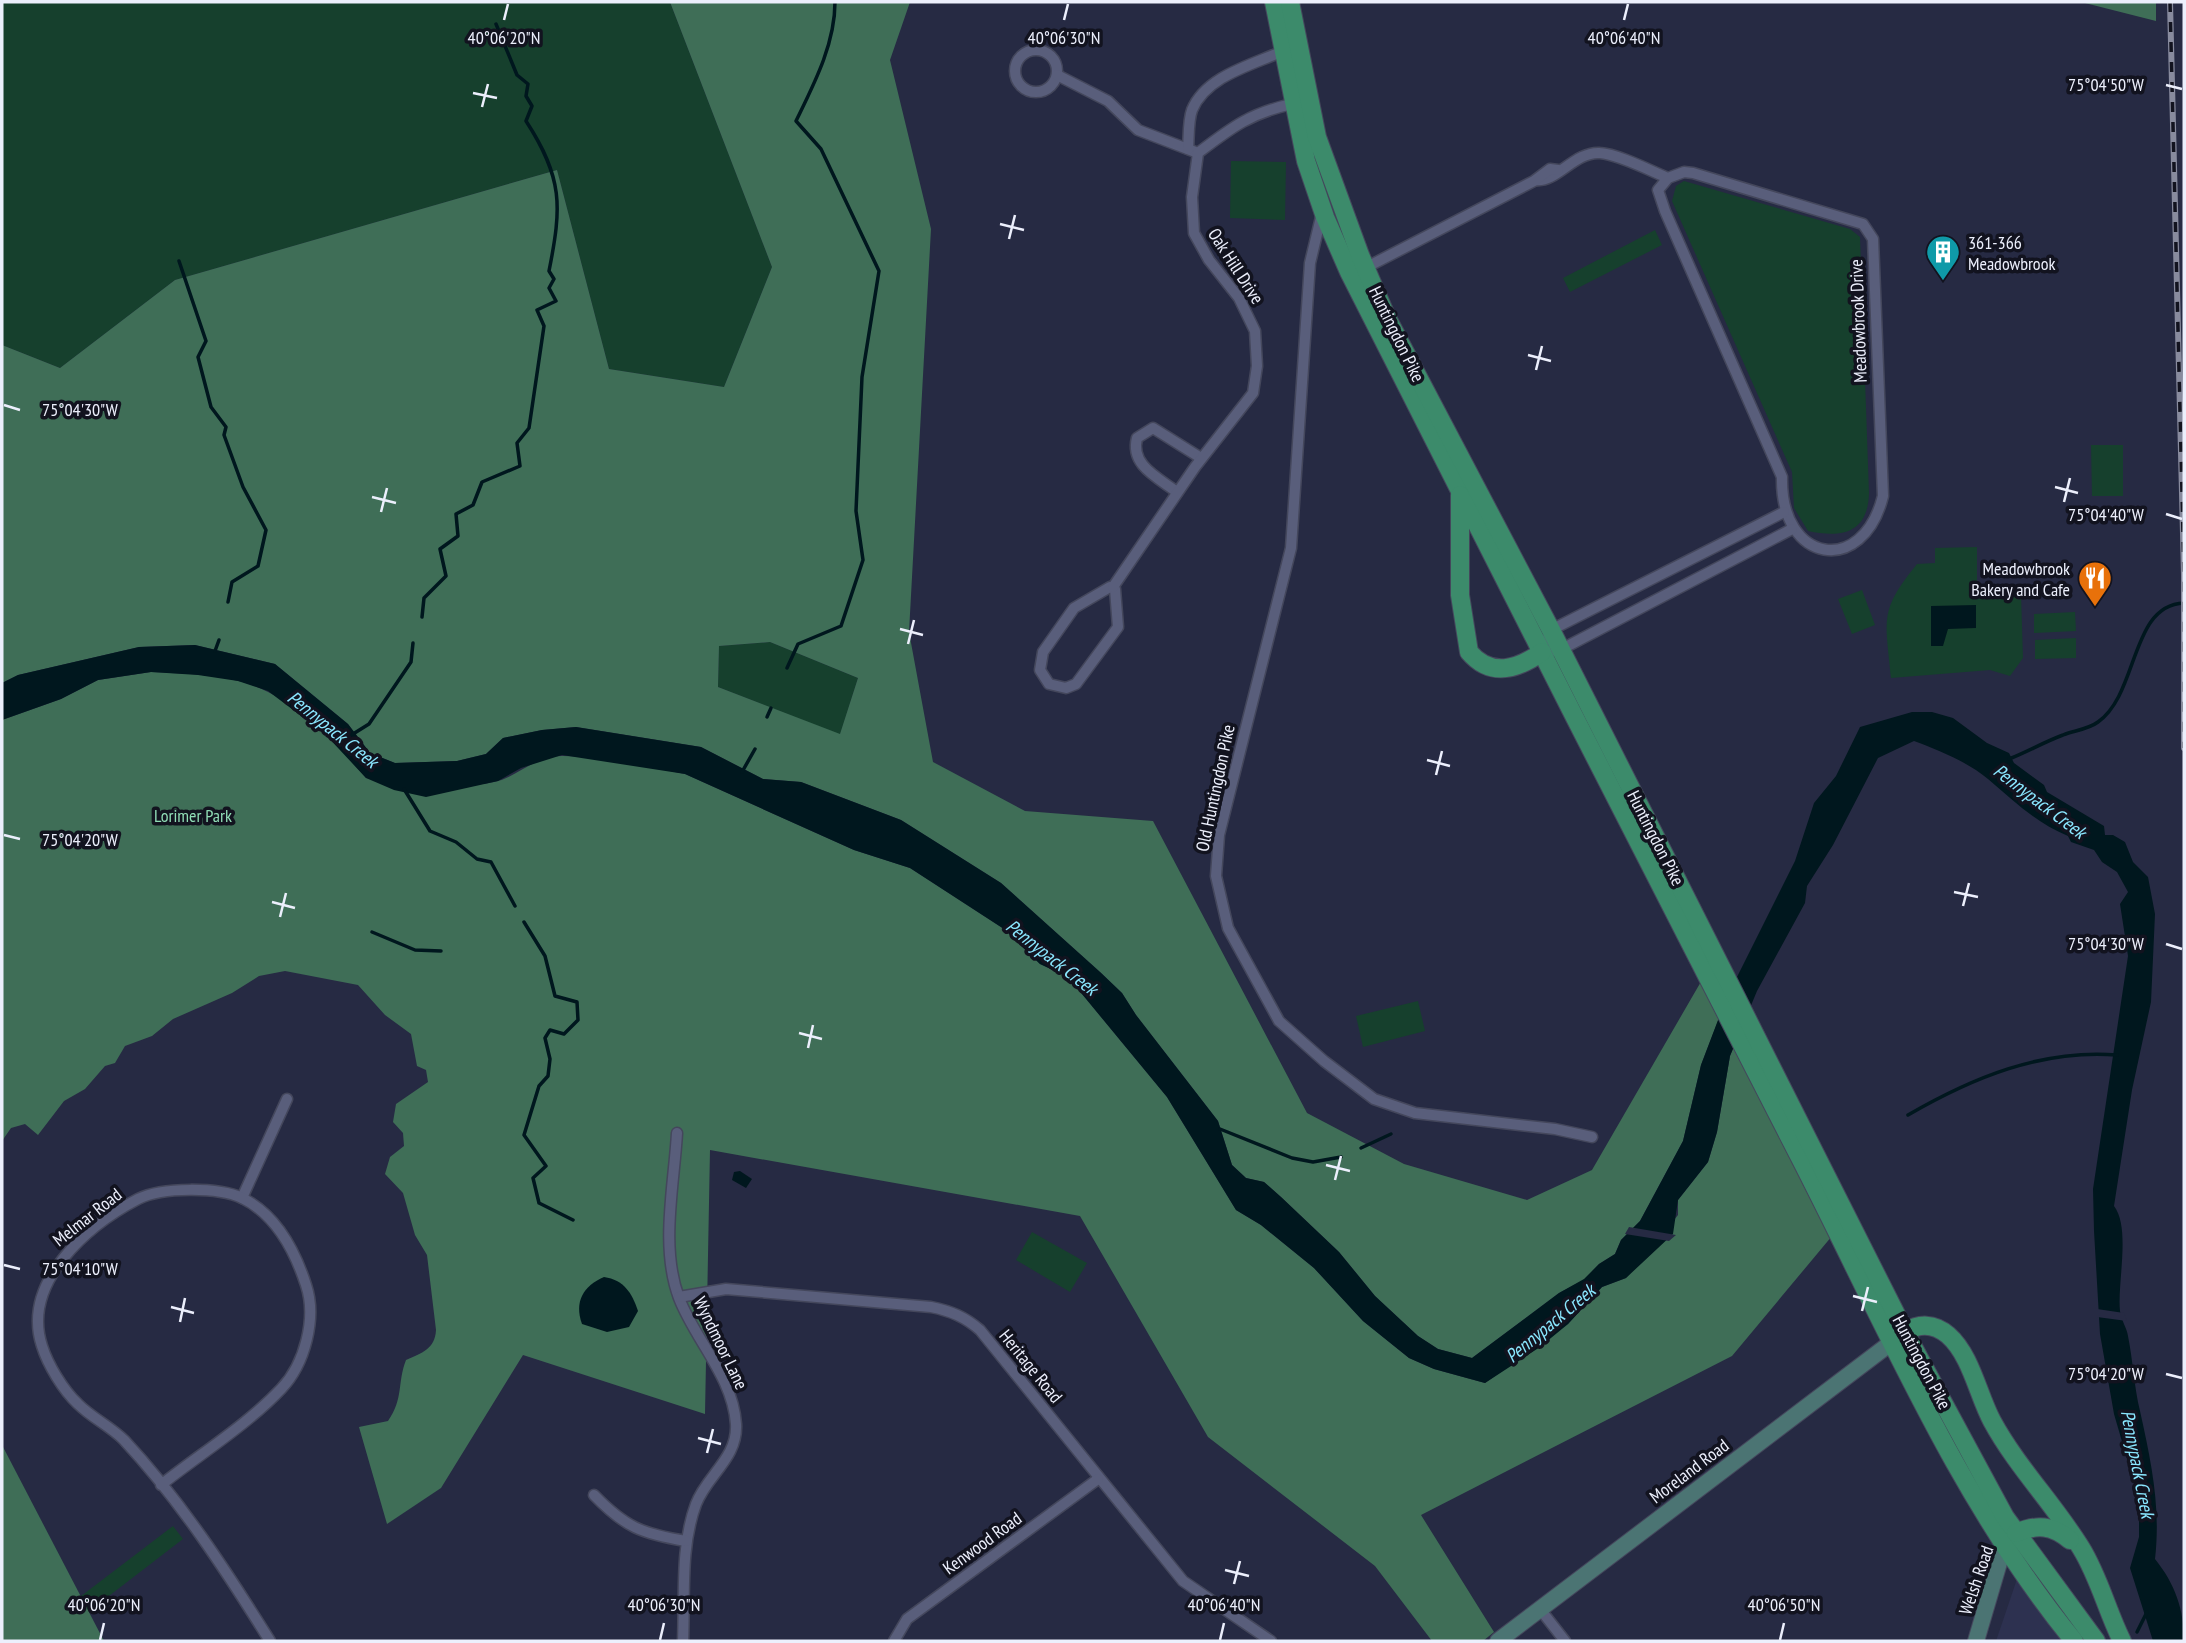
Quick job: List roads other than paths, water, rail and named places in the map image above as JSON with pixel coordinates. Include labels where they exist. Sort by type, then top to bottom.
[{"type":"main road","name":"Huntingdon Pike","points":[[1274,2],[1292,104],[1323,211],[1349,272],[1843,1242],[1882,1302]]},
{"type":"main road","name":"Huntingdon Pike","points":[[1290,2],[1317,137],[1365,268],[1387,318],[1551,630],[1862,1244],[1882,1302],[1898,1337],[2011,1541],[2074,1641]]},
{"type":"main road","points":[[1460,491],[1460,596],[1469,652],[1487,666],[1506,670],[1516,668],[1542,652]]},
{"type":"main road","points":[[1898,1337],[1915,1326],[1933,1327],[1942,1331],[1957,1346],[1992,1420],[2012,1454],[2081,1549],[2122,1641]]},
{"type":"main road","points":[[2011,1541],[2030,1527],[2052,1529],[2081,1549]]},
{"type":"main road","name":"Huntingdon Pike","points":[[2011,1541],[2096,1641]]},
{"type":"street","points":[[1057,75],[1047,89],[1033,92],[1019,83],[1015,69],[1022,55],[1035,49],[1050,55],[1057,75],[1108,101],[1138,130],[1193,151],[1235,123],[1263,110],[1292,104]]},
{"type":"street","name":"Oak Hill Drive","points":[[1114,587],[1119,621],[1115,634],[1076,684],[1066,688],[1049,684],[1040,670],[1043,652],[1074,608],[1114,587],[1201,458],[1253,393],[1258,366],[1255,331],[1239,298],[1209,260],[1194,233],[1191,112],[1202,93],[1224,77],[1283,51]]},
{"type":"street","name":"Meadowbrook Drive","points":[[1365,268],[1536,180],[1543,181],[1581,156],[1601,153],[1668,178]]},
{"type":"street","name":"Meadowbrook Drive","points":[[1684,172],[1848,217],[1863,224],[1873,239],[1882,496],[1877,520],[1861,538],[1846,547],[1828,549],[1811,545],[1792,528],[1784,512],[1782,477],[1658,190],[1668,178],[1684,172]]},
{"type":"street","name":"Old Huntingdon Pike","points":[[1323,211],[1310,263],[1291,548],[1219,835],[1216,876],[1228,928],[1279,1021],[1374,1099],[1415,1113],[1555,1129],[1592,1137]]},
{"type":"street","points":[[1177,492],[1136,458],[1137,438],[1153,428],[1201,458]]},
{"type":"street","points":[[1784,512],[1551,630],[1542,652],[1560,650],[1792,528]]},
{"type":"street","points":[[161,1485],[282,1388],[306,1343],[310,1297],[295,1251],[272,1221],[242,1198],[287,1099]]},
{"type":"street","name":"Wyndmoor Lane","points":[[677,1133],[669,1249],[679,1297],[727,1389],[736,1424],[733,1444],[723,1466],[697,1501],[687,1541],[683,1641]]},
{"type":"street","name":"Melmar Road","points":[[242,1198],[180,1190],[139,1199],[62,1257],[48,1277],[41,1297],[39,1319],[41,1343],[49,1364],[77,1404],[122,1438],[161,1485],[238,1589],[270,1641]]},
{"type":"street","name":"Heritage Road","points":[[679,1297],[726,1289],[950,1311],[980,1330],[1183,1581],[1267,1640]]},
{"type":"street","name":"Moreland Road","points":[[1498,1641],[1898,1337]]},
{"type":"street","name":"Kenwood Road","points":[[894,1641],[907,1619],[1098,1479]]},
{"type":"street","points":[[594,1495],[619,1520],[648,1535],[687,1541]]},
{"type":"street","name":"Welsh Road","points":[[1976,1641],[2011,1541]]},
{"type":"street","points":[[1540,1609],[1565,1641]]},
{"type":"water","points":[[1976,605],[1976,628],[1948,629],[1943,646],[1931,646],[1931,606]]},
{"type":"water","name":"Pennypack Creek","points":[[195,645],[275,664],[348,724],[370,753],[395,763],[457,761],[486,754],[503,738],[576,727],[701,747],[763,779],[801,782],[901,820],[1001,883],[1100,972],[1122,993],[1218,1121],[1232,1165],[1246,1178],[1264,1182],[1281,1197],[1339,1252],[1375,1296],[1418,1336],[1438,1349],[1472,1358],[1615,1254],[1621,1240],[1640,1221],[1683,1141],[1701,1065],[1726,999],[1795,861],[1814,803],[1836,776],[1860,727],[1912,712],[1932,712],[1953,718],[1987,743],[2009,753],[2014,763],[2044,785],[2047,792],[2104,826],[2105,835],[2113,835],[2125,842],[2133,862],[2148,877],[2155,914],[2151,1002],[2132,1090],[2114,1206],[2122,1228],[2123,1242],[2120,1311],[2128,1336],[2154,1484],[2157,1521],[2155,1559],[2177,1597],[2184,1641],[2153,1641],[2130,1568],[2139,1537],[2139,1500],[2114,1414],[2100,1334],[2093,1189],[2128,956],[2120,904],[2128,892],[2117,872],[2102,862],[2094,850],[2071,842],[2068,836],[2035,818],[1980,773],[1952,757],[1914,741],[1878,758],[1833,845],[1807,886],[1805,903],[1757,991],[1730,1056],[1717,1132],[1708,1162],[1678,1200],[1673,1234],[1626,1278],[1602,1287],[1568,1324],[1540,1347],[1485,1383],[1434,1369],[1409,1358],[1363,1321],[1314,1268],[1261,1225],[1236,1210],[1167,1097],[1068,977],[1040,964],[1004,929],[910,868],[854,850],[685,774],[562,755],[521,768],[498,781],[426,797],[394,790],[366,778],[325,734],[268,691],[238,681],[151,672],[98,680],[61,699],[2,720],[2,683],[18,675],[139,647]]},
{"type":"water","points":[[740,1171],[752,1179],[746,1188],[732,1180],[734,1172]]},
{"type":"water","points":[[604,1277],[622,1284],[633,1299],[638,1311],[629,1327],[607,1332],[582,1324],[579,1309],[582,1296],[591,1285]]},
{"type":"waterway","points":[[787,668],[798,644],[841,626],[863,560],[856,511],[862,377],[879,271],[821,149],[796,121],[827,48],[835,2]]},
{"type":"waterway","points":[[422,617],[424,598],[446,576],[440,549],[458,536],[456,514],[473,505],[482,482],[520,466],[517,443],[529,428],[544,326],[537,310],[556,301],[549,288],[554,279],[549,271],[557,210],[553,176],[547,159],[526,121],[532,106],[526,96],[528,84],[517,75],[496,24]]},
{"type":"waterway","points":[[179,261],[206,341],[198,357],[211,407],[226,427],[224,435],[243,487],[266,530],[258,566],[232,582],[228,602]]},
{"type":"waterway","name":"Pennypack Creek","points":[[2009,759],[2098,722],[2111,709],[2121,691],[2144,634],[2154,618],[2166,607],[2184,603]]},
{"type":"waterway","points":[[215,651],[219,640]]},
{"type":"waterway","name":"Pennypack Creek","points":[[353,734],[369,724],[411,662],[413,643]]},
{"type":"waterway","points":[[767,717],[771,708]]},
{"type":"waterway","points":[[742,772],[755,749]]},
{"type":"waterway","points":[[404,789],[430,831],[456,842],[477,859],[491,862],[515,906]]},
{"type":"waterway","points":[[524,922],[545,956],[555,996],[577,1002],[578,1020],[564,1034],[550,1030],[545,1038],[550,1059],[548,1076],[539,1086],[524,1135],[546,1166],[533,1178],[539,1203],[573,1220]]},
{"type":"waterway","points":[[372,932],[415,950],[441,951]]},
{"type":"waterway","points":[[1908,1115],[1957,1089],[2008,1069],[2061,1057],[2117,1055]]},
{"type":"waterway","points":[[1220,1129],[1292,1158],[1313,1162],[1341,1157]]},
{"type":"waterway","points":[[1361,1148],[1391,1134]]},
{"type":"waterway","points":[[2137,1632],[2147,1612]]},
{"type":"railway","points":[[2170,2],[2184,575],[2184,748]]},
{"type":"place","name":"361-366 Meadowbrook","points":[[1943,282]]},
{"type":"place","name":"Meadowbrook Bakery and Cafe","points":[[2095,608]]},
{"type":"park label","name":"Lorimer Park","points":[[193,815]]}]
